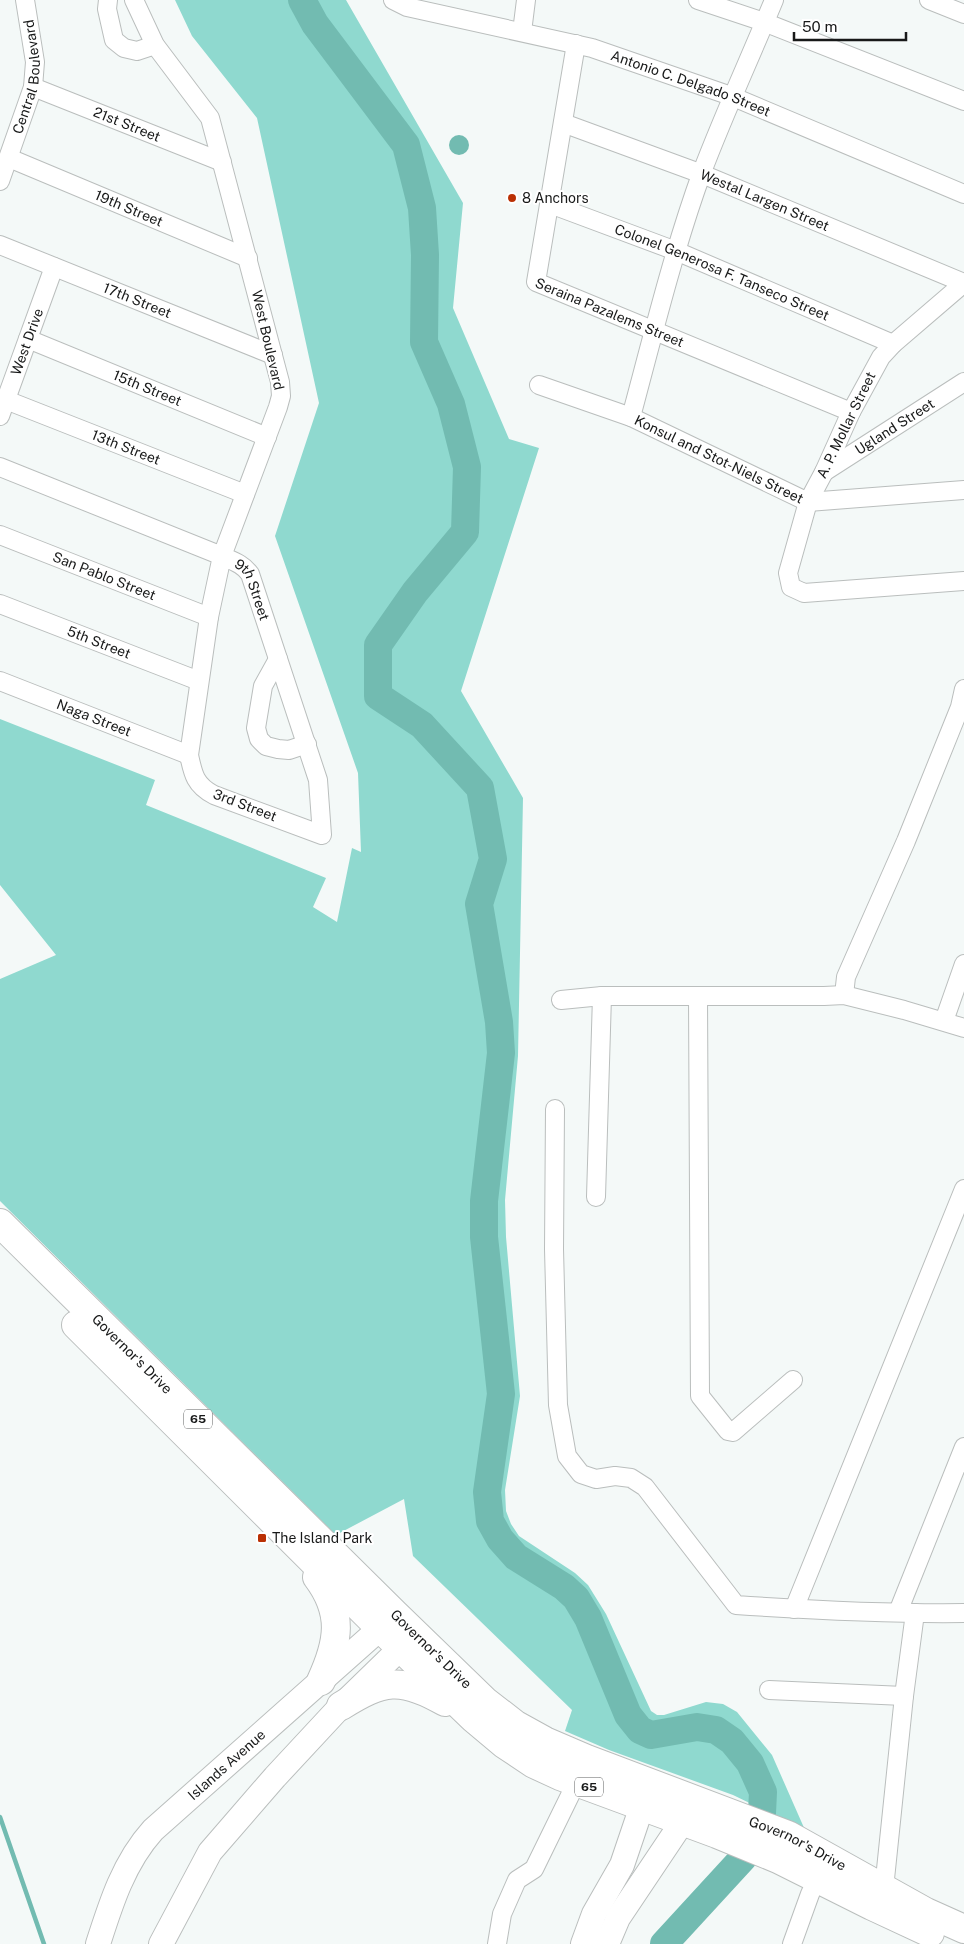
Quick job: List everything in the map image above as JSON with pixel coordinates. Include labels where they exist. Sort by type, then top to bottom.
[{"type":"highway","name":"Governor's Drive","points":[[0,1223],[388,1622]]},
{"type":"highway","name":"Governor's Drive","points":[[0,1250],[290,1539],[408,1640],[516,1724],[545,1741],[582,1771],[642,1806],[683,1821],[722,1822],[788,1834],[876,1897],[955,1944]]},
{"type":"highway","points":[[290,1539],[325,1587],[334,1611],[336,1634],[334,1652],[321,1681]]},
{"type":"highway","name":"Governor's Drive","points":[[408,1640],[473,1718],[504,1744],[534,1764],[582,1771],[722,1822],[778,1859],[817,1878],[926,1912],[964,1929]]},
{"type":"highway","points":[[341,1706],[373,1688],[388,1684],[401,1684],[416,1687],[473,1718]]},
{"type":"street","name":"Central Boulevard","points":[[0,181],[33,87],[35,62],[25,0]]},
{"type":"street","points":[[108,0],[114,40],[124,48],[137,51],[155,45]]},
{"type":"street","name":"West Boulevard","points":[[134,0],[155,45],[210,118],[280,382],[281,396],[222,556],[198,680],[189,755]]},
{"type":"street","points":[[522,32],[526,0]]},
{"type":"street","points":[[698,0],[764,22],[964,101]]},
{"type":"street","points":[[631,417],[676,251],[702,174],[731,96],[774,0]]},
{"type":"street","points":[[929,0],[964,14]]},
{"type":"street","name":"Antonio C. Delgado Street","points":[[403,2],[592,48],[731,96],[964,194]]},
{"type":"street","name":"Seraina Pazalems Street","points":[[576,44],[536,282],[851,412]]},
{"type":"street","name":"21st Street","points":[[33,87],[222,162]]},
{"type":"street","name":"Westal Largen Street","points":[[563,123],[702,174],[964,283]]},
{"type":"street","name":"19th Street","points":[[9,158],[248,258]]},
{"type":"street","name":"Colonel Generosa F. Tanseco Street","points":[[550,204],[676,251],[893,344]]},
{"type":"street","name":"17th Street","points":[[0,245],[273,355]]},
{"type":"street","name":"West Drive","points":[[3,408],[54,267]]},
{"type":"street","name":"A. P. Mollar Street","points":[[964,283],[880,357],[851,412],[824,472],[808,502],[788,573],[792,588],[804,593],[964,581]]},
{"type":"street","name":"15th Street","points":[[28,339],[267,437]]},
{"type":"street","name":"Ugland Street","points":[[824,472],[964,382]]},
{"type":"street","name":"Konsul and Stot-Niels Street","points":[[539,385],[631,417],[808,502],[964,490]]},
{"type":"street","name":"13th Street","points":[[3,408],[245,494]]},
{"type":"street","name":"9th Street","points":[[0,467],[240,563],[250,574],[318,780],[322,835]]},
{"type":"street","name":"San Pablo Street","points":[[0,535],[209,617]]},
{"type":"street","name":"5th Street","points":[[0,604],[198,680]]},
{"type":"street","points":[[278,659],[264,686],[256,728],[258,739],[266,746],[278,749],[289,750],[306,744]]},
{"type":"street","name":"Naga Street","points":[[0,681],[189,755]]},
{"type":"street","points":[[844,994],[846,977],[906,841],[960,707],[964,689]]},
{"type":"street","name":"3rd Street","points":[[189,755],[196,779],[203,789],[322,835]]},
{"type":"street","points":[[944,1021],[964,964]]},
{"type":"street","points":[[561,1000],[602,996],[824,996],[844,994],[964,1028]]},
{"type":"street","points":[[596,1197],[602,996]]},
{"type":"street","points":[[698,996],[700,1396],[728,1431],[733,1432],[793,1380]]},
{"type":"street","points":[[555,1109],[554,1249],[558,1405],[567,1456],[581,1474],[596,1479],[616,1476],[631,1478],[645,1487],[736,1605],[906,1613],[964,1613]]},
{"type":"street","points":[[794,1609],[964,1189]]},
{"type":"street","points":[[876,1897],[885,1878],[904,1696],[906,1613],[964,1447]]},
{"type":"street","name":"Islands Avenue","points":[[98,1944],[123,1874],[144,1840],[171,1813],[388,1622]]},
{"type":"street","points":[[161,1944],[210,1852],[275,1777],[341,1706],[408,1640]]},
{"type":"street","points":[[769,1690],[904,1696]]},
{"type":"street","points":[[497,1944],[502,1914],[517,1880],[534,1869],[582,1771]]},
{"type":"street","points":[[607,1944],[611,1931],[611,1908],[622,1865],[642,1806]]},
{"type":"street","points":[[583,1944],[589,1925],[611,1908],[683,1821]]},
{"type":"street","points":[[792,1944],[817,1878]]},
{"type":"shaded area","points":[[175,0],[346,0],[463,203],[453,308],[509,439],[539,448],[461,691],[523,798],[518,1056],[505,1200],[506,1237],[520,1396],[505,1490],[506,1511],[511,1524],[519,1536],[575,1573],[588,1585],[606,1614],[651,1711],[657,1715],[664,1715],[706,1702],[723,1704],[737,1712],[772,1755],[805,1830],[733,1795],[609,1750],[565,1731],[572,1710],[413,1556],[404,1499],[336,1535],[0,1201],[0,979],[56,955],[0,885],[0,719],[155,780],[146,805],[326,878],[313,907],[337,922],[352,848],[361,852],[358,773],[275,536],[319,403],[257,118],[192,36]]},
{"type":"shaded area","points":[[459,135],[466,138],[469,145],[466,152],[459,155],[452,152],[449,145],[452,138]]},
{"type":"waterway","points":[[302,0],[315,24],[406,145],[422,208],[425,255],[424,342],[451,404],[467,467],[465,532],[415,592],[378,645],[378,696],[422,725],[480,788],[493,859],[479,904],[499,1022],[501,1053],[484,1201],[484,1237],[501,1394],[487,1492],[490,1521],[500,1539],[516,1557],[564,1587],[576,1598],[588,1618],[628,1715],[640,1730],[651,1735],[697,1727],[716,1730],[732,1741],[750,1763],[763,1792],[762,1813],[743,1858],[664,1944]]},
{"type":"waterway","points":[[0,1817],[44,1944]]},
{"type":"place","name":"8 Anchors","points":[[512,198]]},
{"type":"place","name":"The Island Park","points":[[262,1538]]}]
